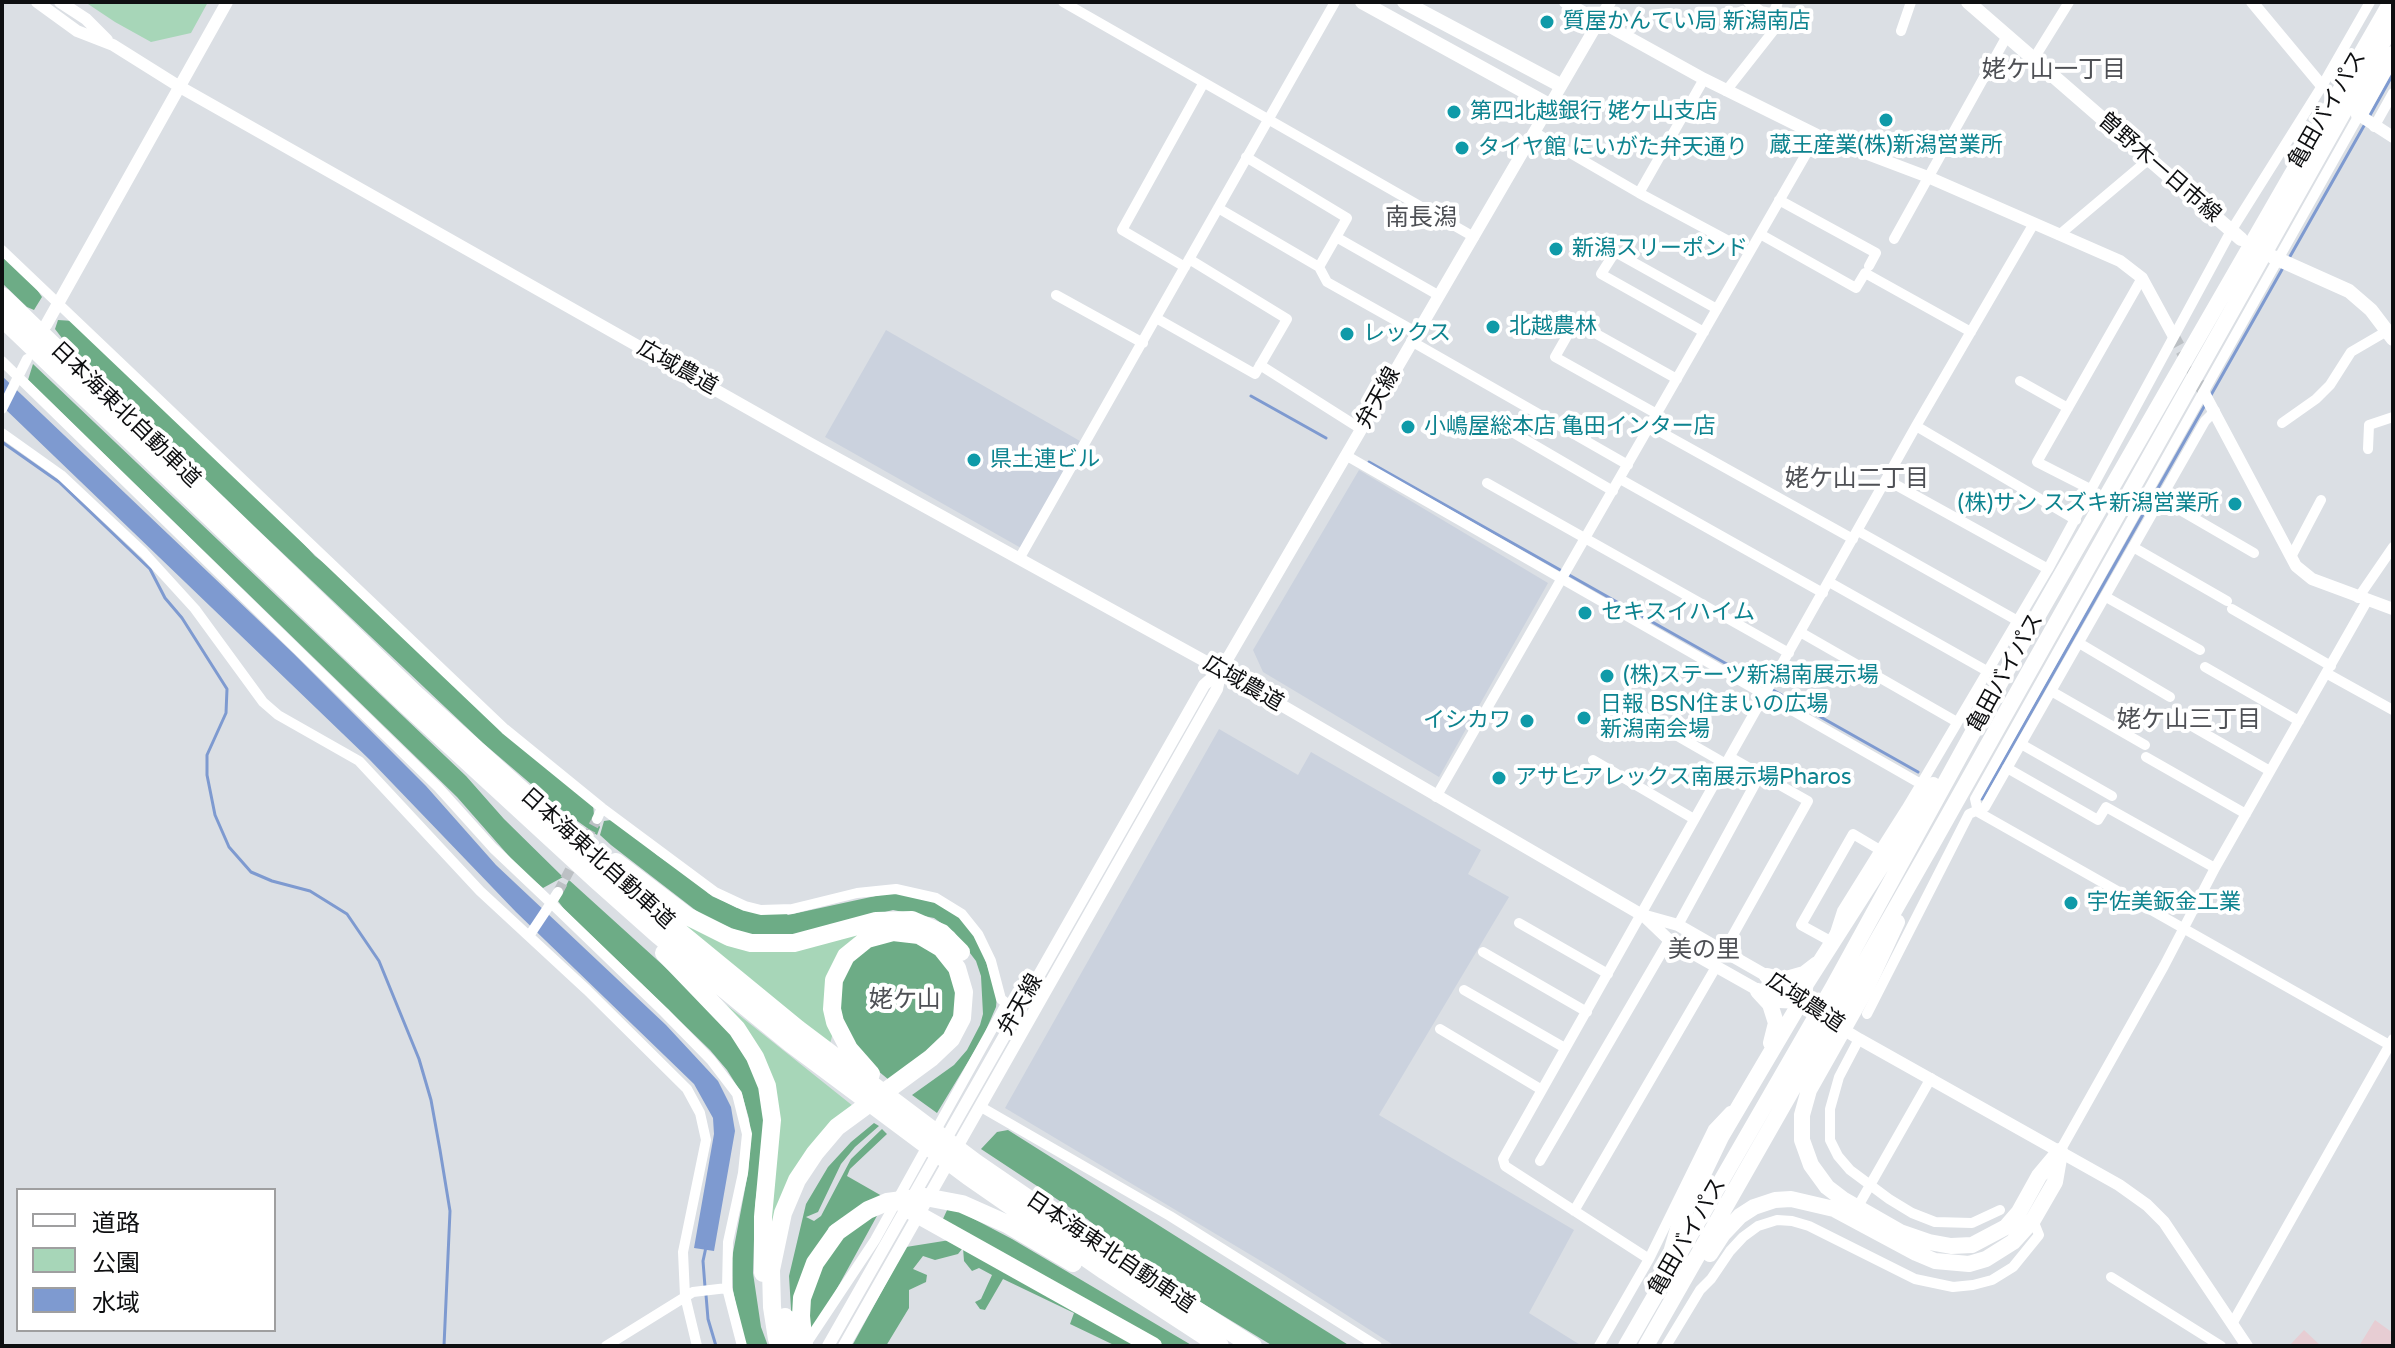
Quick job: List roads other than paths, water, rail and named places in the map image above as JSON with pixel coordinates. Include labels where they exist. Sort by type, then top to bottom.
[{"type":"highway","name":"亀田バイパス","points":[[1851,999],[1978,723],[2263,250],[2391,2]]},
{"type":"highway","name":"亀田バイパス","points":[[1626,1346],[1663,1280],[1815,1047],[1851,999],[1930,848],[2263,250],[2393,24]]},
{"type":"highway","points":[[2367,121],[2393,54]]},
{"type":"highway","name":"日本海東北自動車道","points":[[2,296],[658,935],[862,1082]]},
{"type":"highway","name":"日本海東北自動車道","points":[[2,318],[489,772]]},
{"type":"highway","points":[[1663,1280],[1680,1222],[1721,1137],[1800,1003],[1806,984],[1940,774],[1978,723]]},
{"type":"highway","points":[[489,772],[533,830],[718,1007],[755,1057],[767,1086],[772,1120],[761,1241],[766,1290],[793,1341]]},
{"type":"highway","points":[[489,772],[687,916],[729,937],[751,943],[794,943],[876,921],[912,920],[942,933],[967,961],[976,997],[973,1020],[963,1042],[935,1070],[846,1135],[824,1160],[805,1191],[791,1226],[783,1264],[783,1304],[793,1341]]},
{"type":"highway","points":[[793,1341],[772,1307],[771,1270],[778,1231],[797,1180],[837,1127],[931,1058],[951,1039],[962,1018],[964,992],[957,968],[941,948],[919,935],[893,932],[867,939],[846,956],[834,980],[832,1009],[862,1082],[906,1104],[975,1166]]},
{"type":"highway","points":[[1767,976],[1783,980],[1804,974],[1820,963]]},
{"type":"highway","points":[[1758,991],[1770,1004],[1776,1023],[1766,1060]]},
{"type":"highway","points":[[1851,999],[1815,1047],[1802,1115],[1802,1140],[1811,1165],[1827,1187],[1844,1200],[1900,1232],[1951,1246],[1972,1245],[2006,1227],[2019,1212],[2039,1176],[2060,1151]]},
{"type":"highway","name":"亀田バイパス","points":[[1646,1346],[1815,1047]]},
{"type":"highway","points":[[1677,1292],[1701,1269],[1723,1234],[1740,1216],[1775,1200],[1791,1199],[1834,1209],[1916,1253],[1952,1264],[1969,1264],[1999,1253],[2036,1227],[2055,1182],[2060,1151]]},
{"type":"highway","name":"日本海東北自動車道","points":[[975,1166],[1253,1346]]},
{"type":"highway","name":"日本海東北自動車道","points":[[975,1166],[1093,1263],[1217,1344]]},
{"type":"highway","points":[[793,1341],[802,1298],[815,1263],[837,1232],[868,1210],[905,1198],[925,1197],[962,1204],[1007,1224],[1217,1344]]},
{"type":"highway","points":[[913,1212],[1153,1346]]},
{"type":"main road","points":[[1362,2],[1549,105]]},
{"type":"main road","points":[[1404,2],[1560,85]]},
{"type":"main road","name":"曽野木一日市線","points":[[1968,2],[2148,160],[2263,250],[2349,291],[2371,310],[2390,335]]},
{"type":"street","points":[[37,2],[77,31],[113,45]]},
{"type":"street","points":[[60,2],[86,19],[113,45]]},
{"type":"street","points":[[46,325],[227,2]]},
{"type":"street","points":[[1063,2],[1474,237]]},
{"type":"street","points":[[1019,559],[1335,2]]},
{"type":"street","points":[[1565,2],[1726,91],[1817,135],[1928,177],[2120,261],[2142,278],[2173,335]]},
{"type":"street","name":"弁天線","points":[[844,1346],[1012,1008],[1204,685],[1221,670],[1610,2]]},
{"type":"street","points":[[1748,2],[1771,18]]},
{"type":"street","points":[[1726,91],[1774,30],[1771,18],[1778,2]]},
{"type":"street","points":[[1901,31],[1911,2]]},
{"type":"street","points":[[2033,60],[2069,2]]},
{"type":"street","points":[[2252,2],[2322,86]]},
{"type":"street","points":[[2232,1324],[2392,1044],[1978,812],[1975,799],[2208,401],[2322,86],[2370,2]]},
{"type":"street","points":[[1894,239],[2007,36]]},
{"type":"street","name":"広域農道","points":[[113,45],[180,87],[1221,670],[1642,915],[1678,925],[1724,951],[1788,988],[1800,1003],[1859,1039],[2134,1195],[2156,1213],[2179,1240],[2247,1346]]},
{"type":"street","points":[[1639,193],[1704,79]]},
{"type":"street","points":[[1156,318],[1255,374],[1287,319],[1122,230],[1203,84]]},
{"type":"street","points":[[1880,850],[1853,834],[1801,925],[1832,942],[1842,911],[1880,850],[1921,784],[2048,569],[2173,335],[2263,250],[2393,93]]},
{"type":"street","points":[[2367,121],[2393,137]]},
{"type":"street","points":[[1534,132],[1749,252]]},
{"type":"street","points":[[1436,797],[1817,135]]},
{"type":"street","points":[[1246,157],[1347,218],[1319,267]]},
{"type":"street","points":[[2059,235],[2148,160]]},
{"type":"street","points":[[1779,200],[1876,253],[1869,266]]},
{"type":"street","points":[[1218,208],[1319,267],[1327,282],[1414,337],[1628,465]]},
{"type":"street","points":[[1649,1259],[1505,1166],[1503,1159],[1916,426],[2033,225]]},
{"type":"street","points":[[1760,234],[1856,288],[1865,273],[1971,332]]},
{"type":"street","points":[[1336,237],[1438,295]]},
{"type":"street","points":[[2,250],[505,729],[602,808],[715,892],[761,910],[792,909],[867,891],[896,889],[936,898],[962,914],[978,934],[991,961],[999,992],[1012,1008],[875,1240],[793,1341]]},
{"type":"street","points":[[1704,332],[1601,274],[1615,252],[1717,309]]},
{"type":"street","points":[[2092,490],[2037,462],[2142,278]]},
{"type":"street","points":[[1056,295],[1143,343]]},
{"type":"street","points":[[1657,414],[1555,357],[1575,322],[1677,379]]},
{"type":"street","points":[[2282,423],[2330,385],[2351,352],[2390,335]]},
{"type":"street","points":[[2,409],[27,359]]},
{"type":"street","points":[[2,361],[438,787],[550,905],[674,1021],[711,1060],[737,1094],[747,1134],[723,1288],[742,1346]]},
{"type":"street","points":[[1260,365],[1361,429]]},
{"type":"street","points":[[2020,381],[2068,408]]},
{"type":"street","points":[[1851,999],[1889,972],[1969,814],[1985,807],[2205,421],[2208,401]]},
{"type":"street","points":[[2208,401],[2296,566],[2312,579],[2393,609]]},
{"type":"street","points":[[2368,449],[2369,425],[2393,417]]},
{"type":"street","points":[[1650,426],[2018,621]]},
{"type":"street","points":[[1916,426],[2076,520]]},
{"type":"street","points":[[1512,432],[1613,491]]},
{"type":"street","points":[[2,433],[61,475],[144,553],[195,609],[263,702],[278,715],[359,761],[480,891],[587,990],[695,1101],[705,1126],[706,1140],[683,1252],[697,1346]]},
{"type":"street","points":[[1347,456],[1769,690],[1921,784]]},
{"type":"street","points":[[1620,479],[1987,671]]},
{"type":"street","points":[[1887,480],[2048,569]]},
{"type":"street","points":[[1487,483],[1789,653]]},
{"type":"street","points":[[2161,499],[2254,553]]},
{"type":"street","points":[[2291,557],[2321,500]]},
{"type":"street","points":[[2133,547],[2393,710]]},
{"type":"street","points":[[2060,1151],[2393,547]]},
{"type":"street","points":[[2106,597],[2200,650]]},
{"type":"street","points":[[1800,632],[1957,722]]},
{"type":"street","points":[[2079,643],[2170,697]]},
{"type":"street","points":[[2205,667],[2299,721]]},
{"type":"street","name":"弁天線","points":[[828,1346],[981,1107],[1217,689],[1221,670]]},
{"type":"street","points":[[2051,691],[2145,745]]},
{"type":"street","points":[[1627,707],[1728,760],[1761,773],[1808,801],[1724,951]]},
{"type":"street","points":[[2169,713],[2270,771]]},
{"type":"street","points":[[2021,744],[2112,796]]},
{"type":"street","points":[[2146,757],[2246,814]]},
{"type":"street","points":[[1593,760],[1694,819]]},
{"type":"street","points":[[2007,768],[2098,820],[2106,807],[2215,868]]},
{"type":"street","points":[[1678,925],[1761,773]]},
{"type":"street","points":[[597,819],[602,808]]},
{"type":"street","points":[[529,936],[558,892]]},
{"type":"street","points":[[1642,915],[1669,940],[1758,991],[1779,1002],[1800,1003]]},
{"type":"street","points":[[1519,923],[1608,974]]},
{"type":"street","points":[[1540,1161],[1669,940]]},
{"type":"street","points":[[1483,952],[1587,1012]]},
{"type":"street","points":[[1574,1211],[1716,967]]},
{"type":"street","points":[[1464,990],[1565,1048]]},
{"type":"street","points":[[1440,1029],[1542,1090]]},
{"type":"street","points":[[1859,1039],[1839,1077],[1830,1109],[1830,1140],[1850,1170],[1912,1213],[1935,1222],[1972,1223],[2000,1210]]},
{"type":"street","points":[[1861,1201],[1931,1078]]},
{"type":"street","points":[[1599,1346],[1649,1259],[1713,1129],[1746,1095]]},
{"type":"street","points":[[981,1107],[1170,1216],[1377,1346]]},
{"type":"street","points":[[1666,1346],[1700,1290],[1730,1251],[1758,1226],[1777,1220],[1809,1226],[1915,1279],[1953,1287],[1992,1280],[2013,1267],[2036,1227]]},
{"type":"street","points":[[1838,1240],[1848,1224]]},
{"type":"street","points":[[2111,1277],[2221,1346]]},
{"type":"street","points":[[606,1346],[689,1294],[723,1288]]},
{"type":"water","points":[[2,376],[293,653],[426,786],[496,865],[666,1025],[718,1081],[731,1107],[735,1131],[714,1251],[694,1248],[714,1134],[713,1118],[694,1084],[516,912],[369,759],[2,406]]},
{"type":"waterway","points":[[2369,117],[2393,74]]},
{"type":"waterway","points":[[2288,260],[2365,124]]},
{"type":"waterway","points":[[2211,395],[2284,266]]},
{"type":"waterway","points":[[1251,396],[1326,438]]},
{"type":"waterway","points":[[1982,799],[2205,405]]},
{"type":"waterway","points":[[2,442],[59,482],[150,569],[165,598],[182,618],[227,689],[226,713],[207,755],[207,775],[215,815],[229,847],[251,872],[310,891],[347,914],[379,961],[419,1059],[431,1100],[440,1150],[450,1211],[444,1346]]},
{"type":"waterway","points":[[1369,462],[1918,772]]},
{"type":"waterway","points":[[705,1287],[703,1261],[706,1247]]},
{"type":"waterway","points":[[706,1295],[708,1319],[716,1346]]},
{"type":"tunnel","points":[[2173,335],[2204,393]]},
{"type":"tunnel","points":[[558,892],[597,819]]},
{"type":"place","name":"質屋かんてい局 新潟南店","points":[[1547,22]]},
{"type":"place","name":"第四北越銀行 姥ケ山支店","points":[[1454,112]]},
{"type":"place","name":"蔵王産業(株)新潟営業所","points":[[1886,120]]},
{"type":"place","name":"タイヤ館 にいがた弁天通り","points":[[1462,148]]},
{"type":"place","name":"新潟スリーポンド","points":[[1556,249]]},
{"type":"place","name":"北越農林","points":[[1493,327]]},
{"type":"place","name":"レックス","points":[[1347,334]]},
{"type":"place","name":"小嶋屋総本店 亀田インター店","points":[[1408,427]]},
{"type":"place","name":"県土連ビル","points":[[974,460]]},
{"type":"place","name":"(株)サン スズキ新潟営業所","points":[[2235,504]]},
{"type":"place","name":"セキスイハイム","points":[[1585,613]]},
{"type":"place","name":"(株)ステーツ新潟南展示場","points":[[1607,676]]},
{"type":"place","name":"日報 BSN住まいの広場 新潟南会場","points":[[1584,718]]},
{"type":"place","name":"イシカワ","points":[[1527,721]]},
{"type":"place","name":"アサヒアレックス南展示場Pharos","points":[[1499,778]]},
{"type":"place","name":"宇佐美鈑金工業","points":[[2071,903]]},
{"type":"district","name":"姥ケ山一丁目","points":[[2054,71]]},
{"type":"district","name":"南長潟","points":[[1421,219]]},
{"type":"district","name":"姥ケ山二丁目","points":[[1857,480]]},
{"type":"district","name":"姥ケ山三丁目","points":[[2189,721]]},
{"type":"district","name":"美の里","points":[[1704,951]]},
{"type":"district","name":"姥ケ山","points":[[905,1001]]}]
